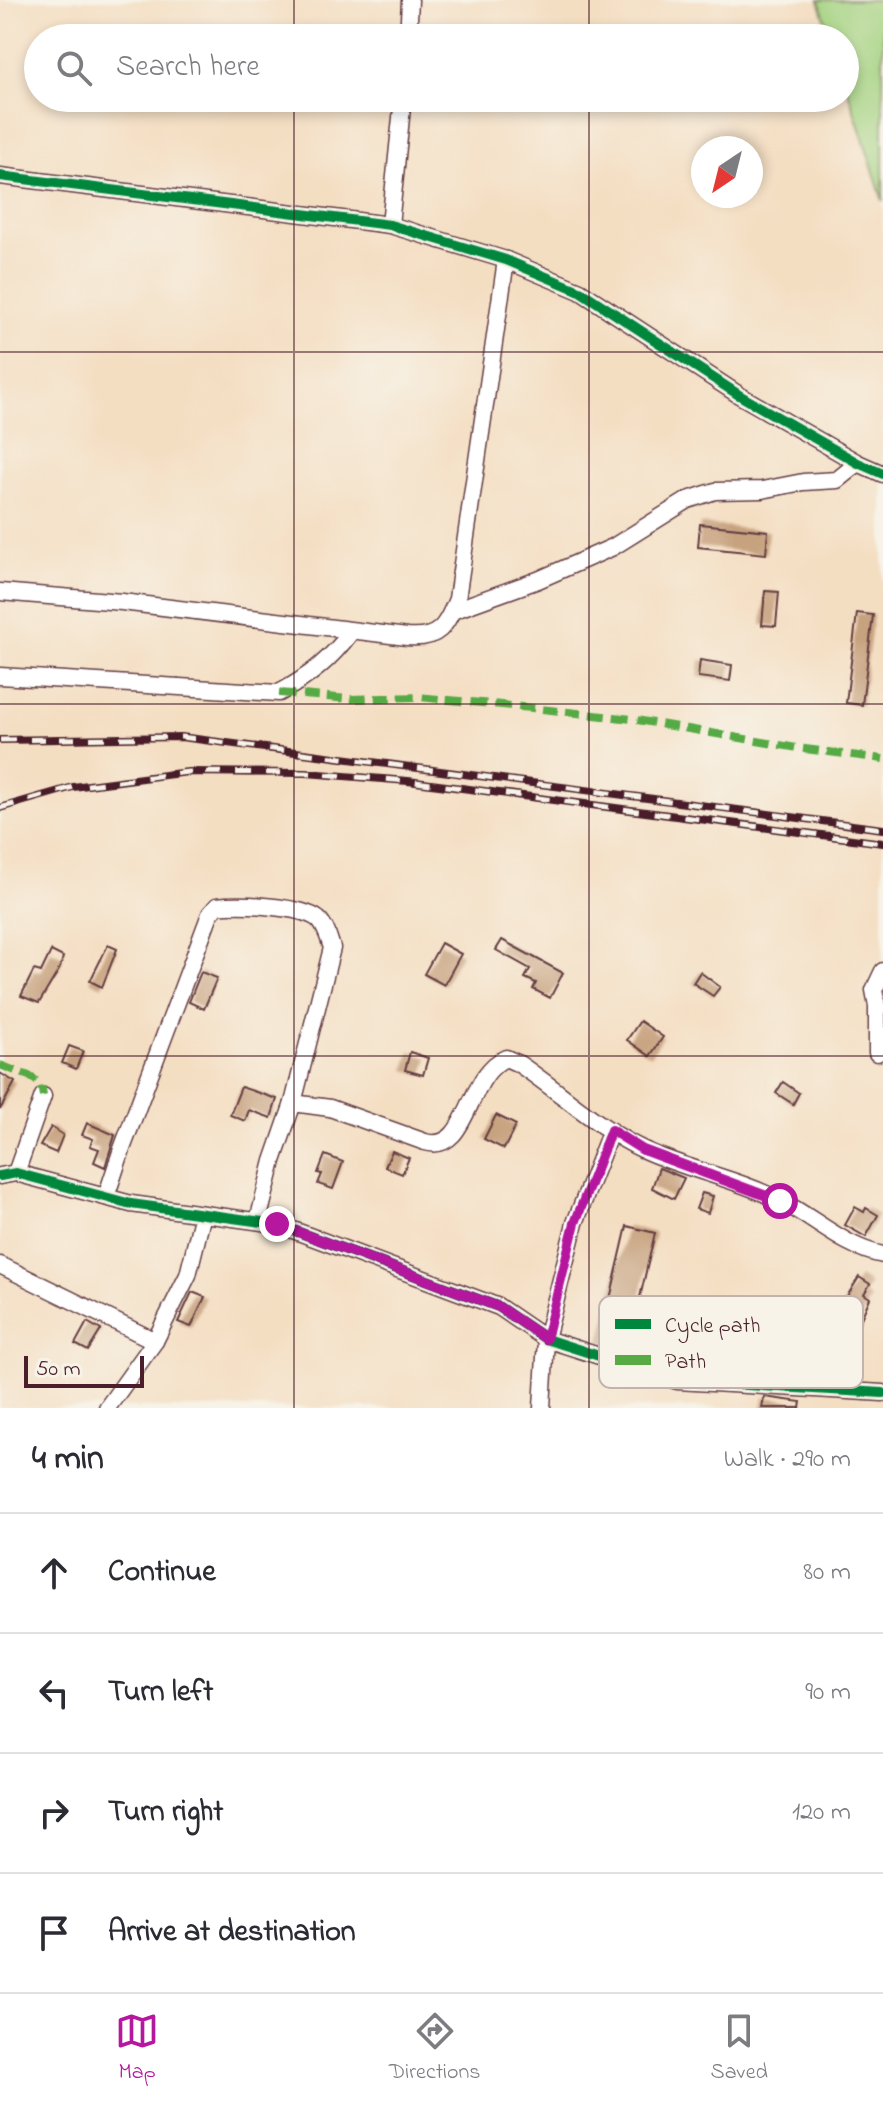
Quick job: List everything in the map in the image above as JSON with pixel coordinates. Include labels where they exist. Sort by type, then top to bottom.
[{"type":"street","points":[[409,24],[410,0]]},
{"type":"street","points":[[390,225],[402,112]]},
{"type":"street","points":[[0,176],[390,225],[506,260],[580,291],[739,395],[883,474]]},
{"type":"street","points":[[0,592],[122,602],[351,632],[430,637],[438,632],[457,599],[506,260]]},
{"type":"street","points":[[452,611],[538,580],[613,547],[688,500],[715,491],[762,490],[837,480],[858,463]]},
{"type":"street","points":[[0,676],[279,693],[306,679],[334,654],[351,632]]},
{"type":"street","points":[[106,1197],[210,914],[217,906],[299,911],[318,919],[332,948],[293,1103],[273,1161],[258,1221]]},
{"type":"street","points":[[877,1053],[874,990],[883,971]]},
{"type":"street","points":[[293,1103],[330,1108],[434,1145],[445,1143],[455,1134],[474,1092],[495,1062],[506,1058],[643,1150],[780,1201],[850,1244],[883,1255]]},
{"type":"street","points":[[43,1096],[8,1174],[131,1204],[277,1224],[499,1307],[546,1339],[599,1356]]},
{"type":"street","points":[[542,1408],[546,1339],[575,1223],[611,1130]]},
{"type":"street","points":[[107,1408],[155,1341],[188,1275],[203,1214]]},
{"type":"street","points":[[0,1265],[155,1341]]},
{"type":"street","points":[[753,1388],[872,1399]]},
{"type":"green space","points":[[819,0],[883,0],[883,201],[855,112],[859,112],[859,24],[827,24]]},
{"type":"building","points":[[700,524],[768,531],[766,554],[698,547]]},
{"type":"building","points":[[765,591],[779,592],[776,626],[762,625]]},
{"type":"building","points":[[857,613],[873,615],[862,705],[846,703]]},
{"type":"building","points":[[700,660],[732,665],[730,681],[698,677]]},
{"type":"building","points":[[502,940],[563,973],[550,998],[533,989],[536,983],[525,978],[530,969],[496,950]]},
{"type":"building","points":[[441,943],[461,954],[444,985],[424,974]]},
{"type":"building","points":[[108,945],[117,949],[102,987],[90,981]]},
{"type":"building","points":[[51,951],[63,957],[60,968],[39,1003],[21,996],[34,970],[41,972]]},
{"type":"building","points":[[201,972],[217,978],[204,1009],[189,1002]]},
{"type":"building","points":[[700,972],[720,987],[713,996],[693,983]]},
{"type":"building","points":[[640,1021],[663,1037],[650,1056],[627,1040]]},
{"type":"building","points":[[69,1046],[83,1051],[76,1069],[62,1063]]},
{"type":"building","points":[[410,1052],[428,1058],[423,1075],[405,1070]]},
{"type":"building","points":[[0,1073],[15,1082],[0,1110]]},
{"type":"building","points":[[783,1082],[799,1093],[793,1104],[776,1093]]},
{"type":"building","points":[[241,1087],[277,1099],[271,1118],[249,1110],[245,1121],[230,1115]]},
{"type":"building","points":[[496,1115],[516,1125],[504,1149],[484,1139]]},
{"type":"building","points":[[87,1123],[115,1135],[105,1167],[94,1162],[99,1149],[90,1146],[93,1139],[82,1135]]},
{"type":"building","points":[[51,1127],[63,1135],[56,1153],[40,1146]]},
{"type":"building","points":[[392,1151],[409,1158],[402,1174],[385,1167]]},
{"type":"building","points":[[325,1155],[343,1162],[333,1189],[318,1184],[322,1174],[318,1173]]},
{"type":"building","points":[[659,1168],[684,1178],[674,1199],[652,1188]]},
{"type":"building","points":[[702,1193],[713,1196],[708,1213],[696,1209]]},
{"type":"building","points":[[855,1207],[864,1212],[866,1208],[878,1215],[866,1237],[845,1225]]},
{"type":"building","points":[[627,1226],[655,1233],[640,1296],[611,1296]]},
{"type":"building","points":[[859,1277],[870,1284],[864,1294],[870,1298],[863,1314],[863,1296],[847,1296]]},
{"type":"building","points":[[192,1292],[205,1297],[191,1327],[178,1322]]},
{"type":"building","points":[[87,1322],[101,1330],[88,1351],[75,1344]]},
{"type":"building","points":[[764,1397],[801,1402],[800,1408],[762,1408]]},
{"type":"railway","points":[[0,740],[181,737],[883,829]]},
{"type":"railway","points":[[0,808],[73,787],[188,772],[306,773],[408,781],[883,843]]},
{"type":"marked path","points":[[279,693],[350,699],[419,697],[532,708],[631,719],[797,748],[883,759]]},
{"type":"marked path","points":[[0,1065],[41,1084],[43,1096]]},
{"type":"cycle path","points":[[0,176],[390,225],[506,260],[580,291],[739,395],[883,474]]},
{"type":"cycle path","points":[[0,1176],[16,1173],[131,1204],[277,1224],[499,1307],[546,1339],[599,1356]]},
{"type":"cycle path","points":[[797,1388],[883,1393]]},
{"type":"route","points":[[277,1224],[499,1307],[546,1339],[575,1223],[611,1130],[643,1150],[780,1201]]}]
